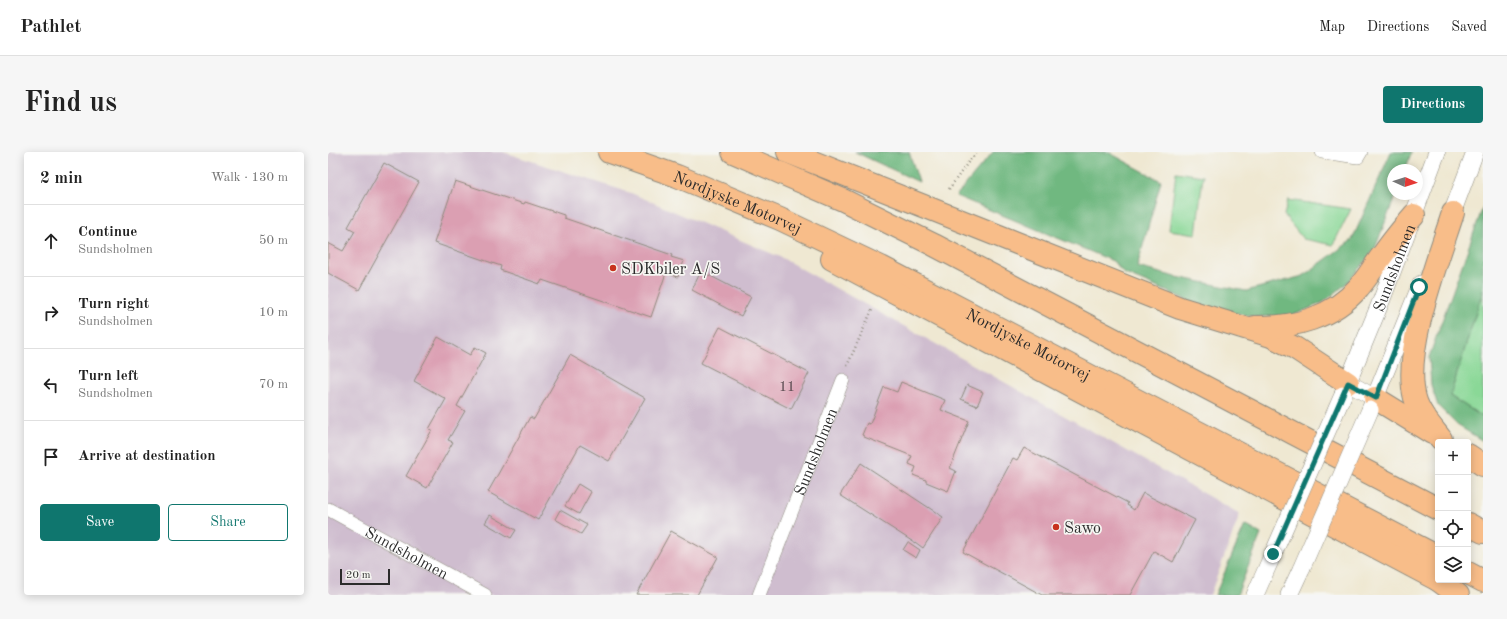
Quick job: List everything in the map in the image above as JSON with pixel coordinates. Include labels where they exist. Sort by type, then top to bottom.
[{"type":"highway","name":"Nordjyske Motorvej","points":[[609,152],[677,176],[780,219],[881,266],[1435,555]]},
{"type":"highway","points":[[733,152],[843,200],[934,245],[1435,506]]},
{"type":"highway","points":[[788,152],[1180,308],[1271,336],[1295,348],[1345,389]]},
{"type":"highway","points":[[677,176],[1015,357],[1435,578]]},
{"type":"highway","points":[[1443,439],[1425,418],[1415,398],[1412,373],[1415,346],[1420,322],[1453,213]]},
{"type":"highway","points":[[1244,327],[1274,328],[1292,325],[1312,320],[1329,311],[1358,289],[1383,253],[1414,215]]},
{"type":"highway","points":[[1373,404],[1442,439]]},
{"type":"highway","points":[[1471,457],[1483,464]]},
{"type":"highway","points":[[1471,526],[1483,532]]},
{"type":"highway","points":[[1471,575],[1483,581]]},
{"type":"highway","points":[[1442,583],[1458,595]]},
{"type":"street","points":[[1322,152],[1358,157],[1360,152]]},
{"type":"street","name":"Sundsholmen","points":[[1255,595],[1345,389],[1414,215],[1437,152]]},
{"type":"street","name":"Sundsholmen","points":[[1289,595],[1373,404],[1419,287],[1453,213],[1475,152]]},
{"type":"street","name":"Sundsholmen","points":[[759,595],[843,380]]},
{"type":"street","points":[[1345,389],[1373,404]]},
{"type":"street","name":"Sundsholmen","points":[[328,509],[485,595]]},
{"type":"path","points":[[949,188],[969,161],[978,152]]},
{"type":"path","points":[[843,380],[848,362],[872,310]]},
{"type":"shaded area","points":[[328,152],[503,152],[631,193],[782,258],[1240,514],[1210,595],[328,595]]},
{"type":"green space","points":[[855,152],[909,152],[919,182]]},
{"type":"green space","points":[[993,152],[1108,152],[1161,181],[1137,267],[1172,276],[1246,291],[1303,276],[1352,240],[1391,152],[1412,152],[1407,164],[1387,164],[1387,200],[1394,200],[1374,251],[1346,284],[1324,302],[1294,315],[1257,317],[1211,310],[1123,273],[1113,261],[956,196]]},
{"type":"green space","points":[[1176,172],[1203,176],[1196,234],[1169,230]]},
{"type":"green space","points":[[1288,200],[1351,209],[1333,245],[1303,239],[1284,215]]},
{"type":"green space","points":[[1483,207],[1483,290],[1450,396],[1483,417],[1483,441],[1457,425],[1438,406],[1431,385],[1429,357]]},
{"type":"green space","points":[[1483,290],[1483,417],[1450,396]]},
{"type":"green space","points":[[1245,525],[1261,534],[1237,595],[1215,595]]},
{"type":"building","points":[[384,163],[419,182],[359,290],[328,273],[328,243],[343,251],[355,231],[348,227]]},
{"type":"building","points":[[455,181],[524,204],[525,202],[564,215],[564,218],[672,255],[671,257],[684,261],[678,277],[666,273],[651,317],[542,280],[540,284],[500,270],[501,266],[434,243]]},
{"type":"building","points":[[701,271],[751,297],[741,316],[692,290]]},
{"type":"building","points":[[720,327],[809,373],[791,409],[701,363]]},
{"type":"building","points":[[438,337],[470,355],[475,347],[486,353],[457,406],[465,411],[448,440],[453,442],[427,488],[406,476],[432,430],[429,429],[446,399],[414,381]]},
{"type":"building","points":[[570,355],[645,398],[609,461],[580,445],[538,520],[488,492],[530,417],[534,419]]},
{"type":"building","points":[[901,382],[945,400],[941,410],[969,421],[950,468],[956,471],[948,491],[913,475],[916,467],[909,464],[912,456],[862,435],[867,423],[870,424],[884,387],[897,392]]},
{"type":"building","points":[[967,385],[983,392],[977,406],[961,399]]},
{"type":"building","points":[[1024,448],[1128,503],[1127,505],[1134,510],[1143,493],[1195,520],[1173,562],[1154,551],[1130,595],[1042,595],[963,552],[1013,458],[1017,460]]},
{"type":"building","points":[[861,463],[943,517],[923,548],[840,495]]},
{"type":"building","points":[[578,484],[591,492],[579,514],[565,506]]},
{"type":"building","points":[[560,510],[587,525],[581,534],[555,519]]},
{"type":"building","points":[[490,515],[516,530],[511,538],[485,523]]},
{"type":"building","points":[[671,531],[718,557],[697,595],[636,595]]},
{"type":"building","points":[[908,542],[920,550],[916,558],[903,550]]},
{"type":"place","name":"SDKbiler A/S","points":[[613,268]]},
{"type":"place","name":"Sawo","points":[[1056,527]]},
{"type":"route","points":[[1273,554],[1348,383],[1376,398],[1419,287]]}]
